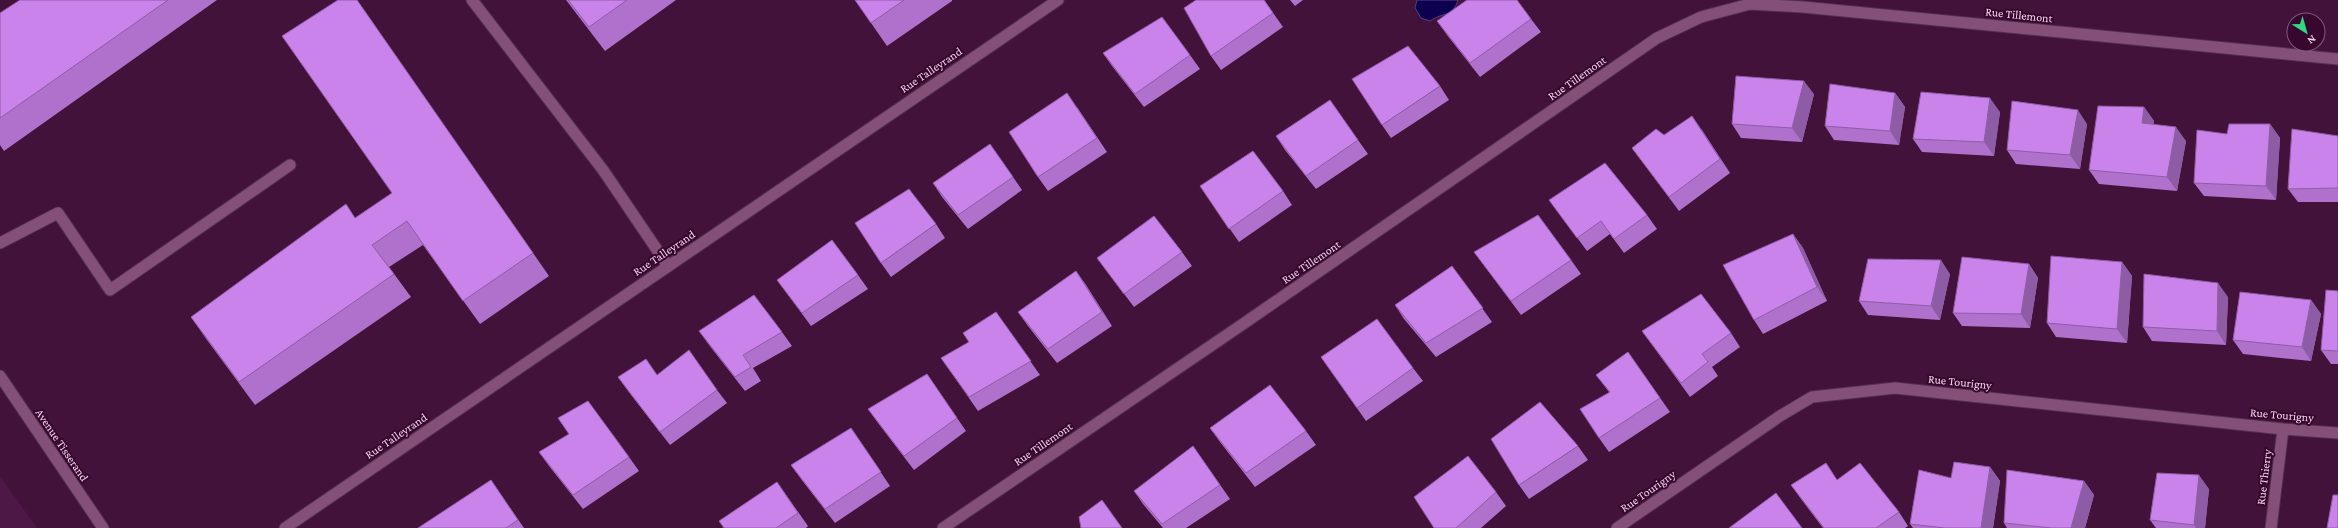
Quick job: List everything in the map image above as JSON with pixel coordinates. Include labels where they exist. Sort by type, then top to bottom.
[{"type":"street","points":[[472,0],[603,170],[668,266]]},
{"type":"street","name":"Rue Talleyrand","points":[[285,528],[1058,0]]},
{"type":"street","name":"Rue Tillemont","points":[[943,528],[1318,273],[1657,38],[1701,17],[1750,4],[1803,7],[2338,59]]},
{"type":"street","points":[[0,243],[58,213],[110,290],[290,165]]},
{"type":"street","name":"Avenue Tisserand","points":[[0,376],[103,528]]},
{"type":"street","name":"Rue Tourigny","points":[[1617,528],[1780,416],[1812,397],[1895,388],[2283,429],[2338,433]]},
{"type":"street","name":"Rue Thierry","points":[[2271,528],[2283,429]]},
{"type":"shaded area","points":[[1417,0],[1458,0],[1456,6],[1450,12],[1430,21],[1421,18],[1415,8]]},
{"type":"shaded area","points":[[0,476],[37,528],[0,528]]},
{"type":"building","points":[[20,0],[168,0],[0,118],[0,13]]},
{"type":"building","points":[[338,0],[357,0],[533,253],[463,301],[407,221],[372,245],[394,274],[239,382],[191,317],[346,204],[355,218],[392,193],[282,36]]},
{"type":"building","points":[[568,0],[627,0],[589,27]]},
{"type":"building","points":[[855,0],[904,0],[871,23]]},
{"type":"building","points":[[1196,0],[1264,0],[1273,13],[1211,56],[1184,8]]},
{"type":"building","points":[[1467,0],[1517,0],[1531,19],[1470,63],[1437,21]]},
{"type":"building","points":[[1162,17],[1190,55],[1135,94],[1103,53]]},
{"type":"building","points":[[1408,46],[1440,86],[1382,125],[1352,79]]},
{"type":"building","points":[[1736,76],[1804,81],[1792,128],[1732,124]]},
{"type":"building","points":[[1830,84],[1895,93],[1890,131],[1825,126]]},
{"type":"building","points":[[1921,92],[1990,98],[1984,142],[1913,139]]},
{"type":"building","points":[[1067,93],[1097,138],[1038,177],[1009,132]]},
{"type":"building","points":[[1330,100],[1358,140],[1306,176],[1276,136]]},
{"type":"building","points":[[2012,101],[2078,110],[2070,155],[2007,150]]},
{"type":"building","points":[[2098,106],[2144,107],[2142,123],[2176,127],[2167,177],[2089,170]]},
{"type":"building","points":[[1692,116],[1720,159],[1669,197],[1632,148],[1656,129],[1664,135]]},
{"type":"building","points":[[2229,124],[2270,124],[2266,186],[2194,183],[2197,130],[2227,134]]},
{"type":"building","points":[[2292,129],[2338,136],[2338,188],[2288,189]]},
{"type":"building","points":[[990,144],[1013,177],[958,215],[933,183]]},
{"type":"building","points":[[1253,151],[1283,191],[1229,229],[1200,186]]},
{"type":"building","points":[[1605,163],[1647,215],[1614,239],[1601,221],[1577,238],[1549,200]]},
{"type":"building","points":[[909,189],[936,224],[881,263],[855,223]]},
{"type":"building","points":[[1538,215],[1571,260],[1511,301],[1474,252]]},
{"type":"building","points":[[1154,216],[1182,252],[1124,294],[1097,258]]},
{"type":"building","points":[[1793,234],[1817,287],[1754,320],[1723,265]]},
{"type":"building","points":[[832,240],[858,275],[802,313],[777,280]]},
{"type":"building","points":[[2051,256],[2122,262],[2117,329],[2047,323]]},
{"type":"building","points":[[1962,257],[2029,264],[2021,314],[1953,313]]},
{"type":"building","points":[[1868,259],[1941,260],[1931,306],[1859,301]]},
{"type":"building","points":[[1452,266],[1483,308],[1426,343],[1395,305]]},
{"type":"building","points":[[1076,271],[1102,312],[1048,349],[1018,312]]},
{"type":"building","points":[[2144,274],[2218,283],[2217,331],[2143,327]]},
{"type":"building","points":[[2326,290],[2338,291],[2338,351],[2321,350]]},
{"type":"building","points":[[2240,292],[2311,300],[2302,347],[2233,340]]},
{"type":"building","points":[[1701,294],[1731,333],[1702,354],[1708,362],[1681,383],[1642,331]]},
{"type":"building","points":[[754,295],[782,332],[743,355],[751,367],[735,377],[699,331]]},
{"type":"building","points":[[996,312],[1031,361],[969,397],[941,358],[969,342],[963,333]]},
{"type":"building","points":[[1377,319],[1413,368],[1357,408],[1321,357]]},
{"type":"building","points":[[689,350],[717,390],[660,432],[618,377],[646,359],[657,375]]},
{"type":"building","points":[[1628,352],[1660,398],[1599,438],[1580,409],[1610,392],[1596,375]]},
{"type":"building","points":[[927,374],[957,418],[904,456],[868,409]]},
{"type":"building","points":[[1270,385],[1306,431],[1246,473],[1210,428]]},
{"type":"building","points":[[588,401],[629,457],[573,495],[539,452],[569,434],[558,418]]},
{"type":"building","points":[[1540,402],[1578,446],[1519,485],[1491,439]]},
{"type":"building","points":[[851,428],[881,472],[825,509],[791,465]]},
{"type":"building","points":[[1193,446],[1220,485],[1162,524],[1134,491]]},
{"type":"building","points":[[1468,456],[1496,492],[1456,528],[1434,528],[1414,497]]},
{"type":"building","points":[[1954,462],[1990,467],[1981,528],[1945,528],[1910,524],[1919,470],[1951,478]]},
{"type":"building","points":[[1826,463],[1837,480],[1860,463],[1899,512],[1876,528],[1824,528],[1791,485]]},
{"type":"building","points":[[2007,470],[2084,481],[2071,528],[2052,528],[2004,523]]},
{"type":"building","points":[[2157,473],[2199,475],[2194,525],[2150,520]]},
{"type":"building","points":[[491,480],[518,520],[506,528],[418,528]]},
{"type":"building","points":[[777,482],[798,513],[776,528],[724,528],[719,521]]},
{"type":"building","points":[[1776,493],[1802,528],[1729,528]]},
{"type":"building","points":[[2333,495],[2338,495],[2338,528],[2327,528]]},
{"type":"building","points":[[1102,500],[1122,528],[1081,528],[1079,517]]}]
